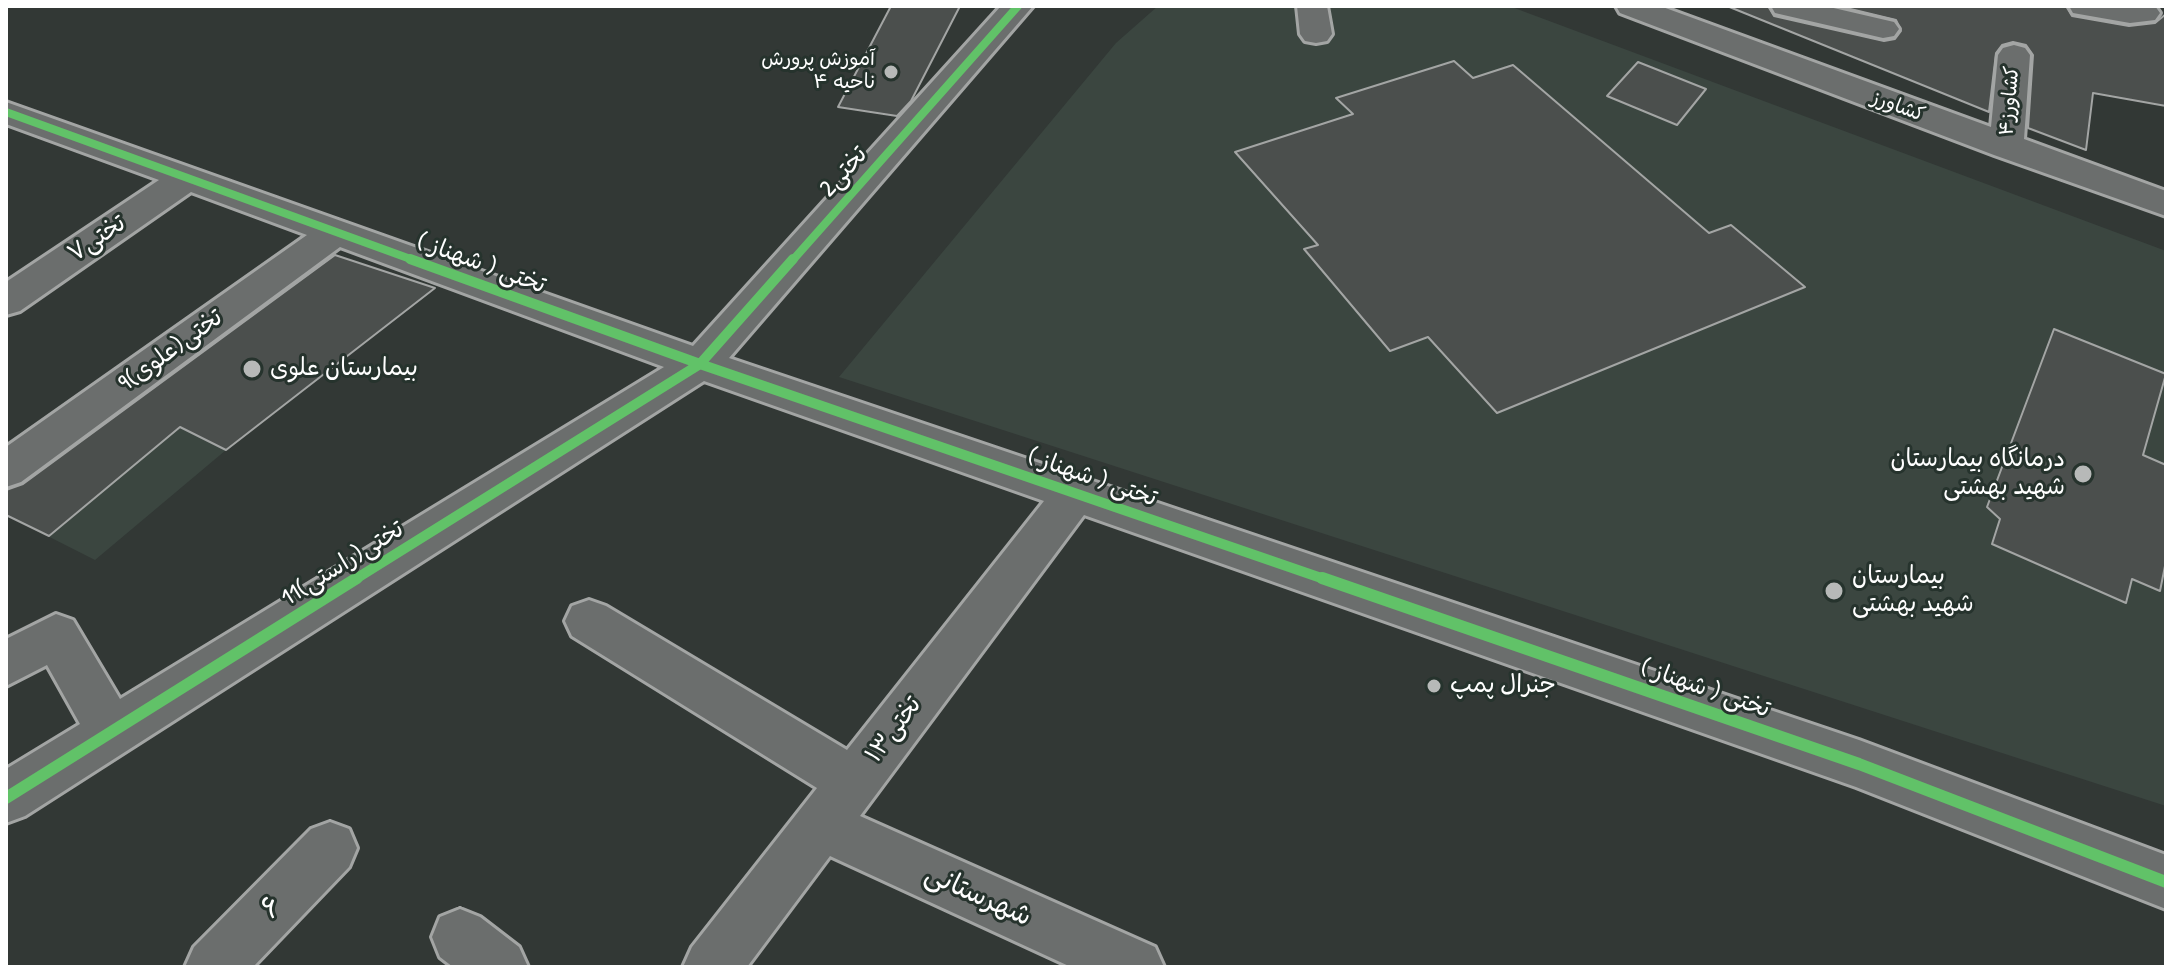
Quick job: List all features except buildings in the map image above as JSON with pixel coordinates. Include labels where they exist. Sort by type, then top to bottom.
[{"type":"street","name":"2تختی","points":[[700,364],[1018,6]]},
{"type":"street","name":"کشاورز","points":[[1631,6],[2166,204]]},
{"type":"street","points":[[1751,52],[1767,6]]},
{"type":"street","points":[[1786,6],[1883,29]]},
{"type":"street","points":[[2084,6],[2130,14],[2144,13],[2139,6]]},
{"type":"street","name":"کشاورز۴","points":[[2006,147],[2014,55]]},
{"type":"street","name":"تختی ( شهناز )","points":[[11,119],[187,178],[700,364],[1859,764],[2166,882]]},
{"type":"street","name":"تختی۷","points":[[6,301],[187,178]]},
{"type":"street","name":"9تختی(علوی)","points":[[6,470],[336,232]]},
{"type":"street","name":"11تختی(راستی)","points":[[6,798],[700,364]]},
{"type":"street","name":"تختی۱۳","points":[[712,967],[1075,494]]},
{"type":"street","points":[[589,621],[854,782]]},
{"type":"street","points":[[6,664],[56,635],[112,732]]},
{"type":"street","name":"شهرستانی","points":[[821,825],[1135,967]]},
{"type":"street","name":"۶","points":[[214,967],[330,848]]},
{"type":"shaded area","name":"بیمارستان شهید بهشتی","points":[[1158,6],[1509,6],[2166,251],[2166,806],[839,377],[1116,43]]},
{"type":"shaded area","name":"بیمارستان علوی","points":[[335,255],[435,288],[226,450],[95,560],[6,515],[6,486]]},
{"type":"cycle path","points":[[6,798],[700,364],[1018,6]]},
{"type":"cycle path","points":[[6,112],[700,364],[1859,764],[2166,882]]},
{"type":"place","name":"آموزش پرورش ناحیه ۴","points":[[891,72]]},
{"type":"place","name":"بیمارستان علوی","points":[[252,369]]},
{"type":"place","name":"درمانگاه بیمارستان شهید بهشتی","points":[[2083,474]]},
{"type":"place","name":"بیمارستان شهید بهشتی","points":[[1834,591]]},
{"type":"place","name":"جنرال پمپ","points":[[1434,686]]}]
